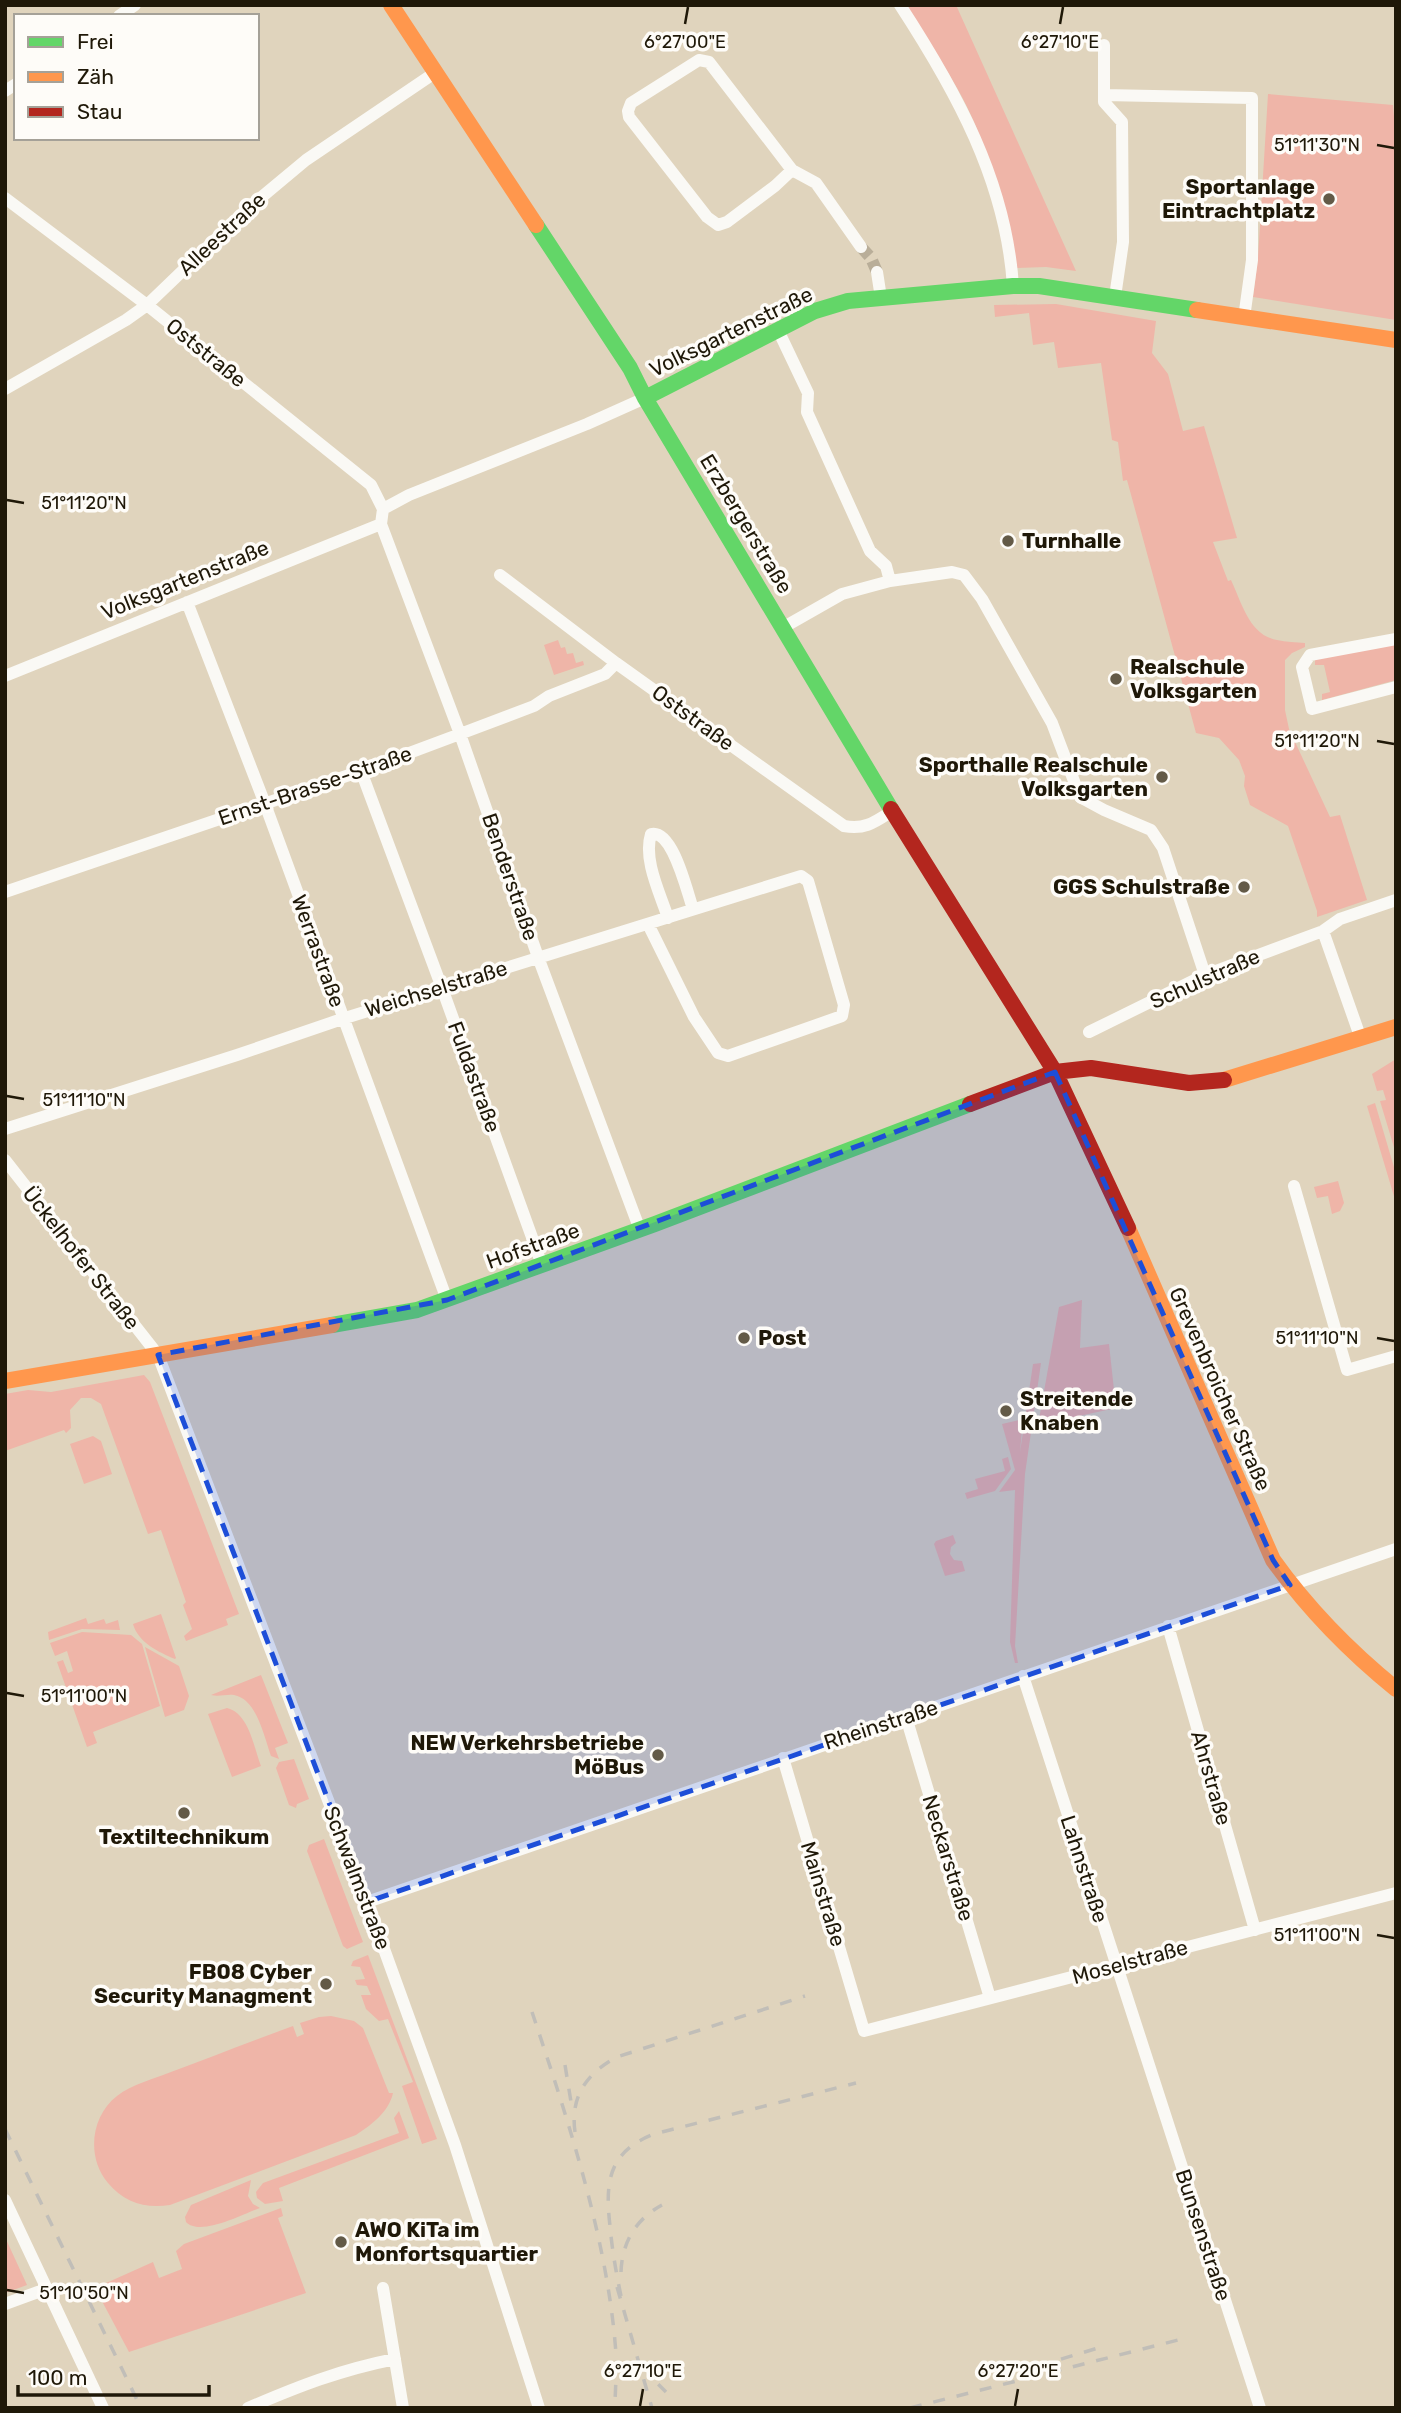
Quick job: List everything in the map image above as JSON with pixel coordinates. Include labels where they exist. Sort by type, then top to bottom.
[{"type":"street","name":"Erzbergerstraße","points":[[391,5],[630,368],[645,398],[892,811],[1055,1072]]},
{"type":"street","points":[[900,5],[933,56],[984,158],[1007,237],[1013,286]]},
{"type":"street","points":[[1104,45],[1104,102],[1122,122],[1123,242],[1115,297]]},
{"type":"street","points":[[792,170],[727,222],[718,225],[707,217],[629,117],[631,103],[699,60],[709,62],[792,170],[816,183],[861,247]]},
{"type":"street","name":"Alleestraße","points":[[5,389],[126,320],[147,305],[246,210],[306,160],[436,72]]},
{"type":"street","points":[[1104,95],[1252,98],[1252,260],[1244,318]]},
{"type":"street","name":"Oststraße","points":[[5,198],[147,305],[372,485],[383,509]]},
{"type":"street","points":[[877,272],[881,298]]},
{"type":"street","name":"Volksgartenstraße","points":[[383,509],[409,495],[587,424],[645,398],[815,311],[848,301],[1039,286],[1396,340]]},
{"type":"street","points":[[778,330],[808,393],[807,412],[870,551],[886,566],[890,581]]},
{"type":"street","points":[[381,524],[383,509]]},
{"type":"street","name":"Volksgartenstraße","points":[[5,676],[381,524]]},
{"type":"street","name":"Benderstraße","points":[[381,524],[640,1230]]},
{"type":"street","points":[[784,627],[842,594],[890,581],[952,572],[964,575],[982,599],[1052,723],[1080,797],[1151,830],[1164,848],[1205,975]]},
{"type":"street","name":"Oststraße","points":[[500,575],[616,663],[844,826],[857,829],[870,826],[892,811]]},
{"type":"street","name":"Werrastraße","points":[[187,602],[265,804],[447,1300]]},
{"type":"street","points":[[1396,639],[1310,655],[1302,667],[1312,709],[1396,687]]},
{"type":"street","name":"Ernst-Brasse-Straße","points":[[5,892],[361,771],[460,734],[534,706],[549,696],[605,674],[616,663]]},
{"type":"street","name":"Fuldastraße","points":[[361,771],[542,1265]]},
{"type":"street","points":[[668,918],[650,862],[651,834],[665,836],[675,855],[693,909]]},
{"type":"street","name":"Weichselstraße","points":[[5,1129],[342,1018],[801,876],[808,881],[844,1005],[842,1016],[728,1056],[718,1053],[694,1017],[648,925]]},
{"type":"street","name":"Schulstraße","points":[[1088,1032],[1205,975],[1323,931],[1340,919],[1396,900]]},
{"type":"street","points":[[1323,931],[1361,1040]]},
{"type":"street","name":"Hofstraße","points":[[5,1381],[417,1310],[640,1230],[1055,1072],[1091,1068],[1189,1083],[1226,1080],[1396,1027]]},
{"type":"street","name":"Grevenbroicher Straße","points":[[1055,1072],[1122,1214],[1273,1560],[1322,1624],[1396,1689]]},
{"type":"street","name":"Ückelhofer Straße","points":[[5,1160],[158,1355]]},
{"type":"street","points":[[1294,1186],[1347,1370],[1396,1356]]},
{"type":"street","name":"Schwalmstraße","points":[[158,1355],[367,1902],[455,2145],[539,2408]]},
{"type":"street","name":"Rheinstraße","points":[[367,1902],[1396,1549]]},
{"type":"street","name":"Ahrstraße","points":[[1168,1626],[1255,1930]]},
{"type":"street","name":"Lahnstraße","points":[[1023,1676],[1147,2061]]},
{"type":"street","name":"Neckarstraße","points":[[906,1717],[990,1998]]},
{"type":"street","name":"Mainstraße","points":[[783,1758],[864,2031]]},
{"type":"street","name":"Moselstraße","points":[[864,2031],[1396,1893]]},
{"type":"street","name":"Bunsenstraße","points":[[1147,2061],[1260,2408]]},
{"type":"street","points":[[5,2200],[103,2408]]},
{"type":"street","points":[[383,2288],[403,2408]]},
{"type":"street","points":[[5,2304],[46,2289]]},
{"type":"street","points":[[248,2408],[348,2369],[395,2359]]},
{"type":"highlighted area","points":[[1055,1072],[1273,1560],[1290,1585],[367,1902],[158,1355],[447,1300]]},
{"type":"shaded area","points":[[905,5],[956,5],[1076,271],[1046,267],[1017,268],[992,173],[975,124],[948,72]]},
{"type":"shaded area","name":"Sportanlage Eintrachtplatz","points":[[1268,94],[1393,105],[1396,140],[1396,320],[1253,297],[1258,258]]},
{"type":"shaded area","points":[[1056,304],[1156,321],[1152,353],[1168,374],[1183,431],[1204,426],[1237,538],[1213,542],[1228,581],[1231,580],[1248,617],[1260,632],[1277,640],[1305,643],[1305,647],[1285,660],[1285,710],[1289,729],[1330,817],[1340,815],[1367,900],[1317,917],[1288,826],[1250,805],[1239,760],[1219,738],[1196,733],[1127,480],[1123,481],[1118,442],[1112,440],[1101,363],[1058,368],[1054,342],[1033,345],[1029,313],[995,317],[994,305]]},
{"type":"shaded area","points":[[558,640],[561,648],[565,647],[567,654],[573,653],[576,663],[583,661],[584,665],[554,675],[544,645]]},
{"type":"shaded area","points":[[1396,644],[1396,680],[1322,700],[1322,694],[1330,692],[1324,665],[1315,665],[1315,659]]},
{"type":"shaded area","points":[[1396,1059],[1396,1154],[1380,1101],[1386,1100],[1383,1090],[1377,1091],[1372,1074]]},
{"type":"shaded area","points":[[1375,1103],[1396,1174],[1396,1203],[1367,1106]]},
{"type":"shaded area","points":[[1338,1181],[1344,1203],[1340,1211],[1332,1214],[1328,1196],[1317,1198],[1314,1187]]},
{"type":"shaded area","points":[[1082,1300],[1080,1348],[1109,1344],[1116,1408],[1038,1425],[1059,1307]]},
{"type":"shaded area","points":[[1041,1363],[1025,1474],[1015,1646],[1018,1663],[1015,1663],[1010,1642],[1015,1490],[999,1492],[1015,1470],[1002,1424],[1023,1419],[1020,1452],[1033,1364]]},
{"type":"shaded area","points":[[144,1375],[150,1382],[239,1614],[226,1619],[228,1625],[186,1641],[184,1636],[192,1629],[183,1605],[186,1602],[161,1530],[148,1534],[101,1404],[91,1398],[81,1398],[70,1410],[71,1428],[66,1433],[64,1430],[5,1451],[5,1394],[28,1390],[51,1392]]},
{"type":"shaded area","points":[[93,1436],[101,1441],[112,1474],[84,1484],[70,1444]]},
{"type":"shaded area","points":[[1008,1457],[1011,1469],[995,1491],[967,1499],[965,1493],[978,1489],[975,1479],[1005,1471],[1002,1459]]},
{"type":"shaded area","points":[[953,1535],[956,1543],[951,1547],[950,1554],[954,1560],[962,1561],[965,1571],[945,1576],[934,1544]]},
{"type":"shaded area","points":[[161,1614],[175,1659],[144,1641],[133,1624]]},
{"type":"shaded area","points":[[86,1618],[88,1624],[104,1619],[106,1624],[118,1620],[120,1630],[82,1629],[49,1640],[48,1632]]},
{"type":"shaded area","points":[[82,1632],[131,1635],[142,1644],[160,1706],[93,1732],[97,1743],[87,1747],[57,1662],[63,1660],[68,1673],[73,1671],[67,1651],[55,1656],[50,1643]]},
{"type":"shaded area","points":[[145,1647],[179,1666],[189,1696],[184,1710],[165,1717]]},
{"type":"shaded area","points":[[261,1675],[288,1743],[275,1748],[279,1759],[271,1756],[254,1711],[242,1698],[234,1695],[211,1695]]},
{"type":"shaded area","points":[[227,1708],[234,1711],[246,1724],[261,1766],[232,1777],[208,1714]]},
{"type":"shaded area","points":[[294,1759],[309,1799],[297,1804],[296,1808],[289,1805],[276,1768],[279,1762]]},
{"type":"shaded area","points":[[324,1839],[363,1942],[347,1949],[343,1946],[307,1851],[309,1845]]},
{"type":"shaded area","points":[[368,1955],[437,2139],[422,2144],[402,2086],[413,2082],[388,2019],[379,2021],[366,2009],[361,1995],[371,1995],[367,1986],[357,1985],[355,1980],[365,1979],[360,1967],[351,1966],[353,1961]]},
{"type":"shaded area","points":[[331,2016],[354,2021],[363,2028],[389,2093],[393,2093],[383,2112],[368,2127],[356,2135],[170,2205],[136,2203],[114,2190],[108,2183],[96,2161],[94,2137],[102,2114],[117,2096],[143,2082],[293,2026],[297,2037],[304,2034],[300,2023]]},
{"type":"shaded area","points":[[399,2111],[409,2138],[279,2188],[283,2201],[265,2204],[257,2198],[256,2192],[263,2183],[399,2133],[394,2118]]},
{"type":"shaded area","points":[[251,2180],[248,2196],[253,2204],[260,2208],[211,2226],[193,2226],[186,2222],[185,2217],[191,2205]]},
{"type":"shaded area","points":[[281,2208],[283,2216],[278,2218],[306,2293],[129,2352],[95,2288],[153,2262],[159,2278],[182,2269],[176,2251],[184,2244]]},
{"type":"shaded area","points":[[5,2237],[27,2285],[5,2293]]},
{"type":"tunnel","points":[[861,247],[871,258],[877,272]]},
{"type":"railway","points":[[575,2132],[575,2107],[578,2097],[589,2078],[606,2063],[617,2057],[805,1996]]},
{"type":"railway","points":[[532,2012],[572,2138],[605,2268],[616,2354],[615,2408]]},
{"type":"railway","points":[[565,2065],[572,2108]]},
{"type":"railway","points":[[621,2296],[608,2196],[613,2170],[627,2150],[654,2134],[856,2083]]},
{"type":"railway","points":[[5,2129],[141,2408]]},
{"type":"railway","points":[[621,2272],[624,2251],[632,2232],[645,2217],[662,2205]]},
{"type":"railway","points":[[617,2287],[652,2408]]},
{"type":"railway","points":[[910,2408],[1186,2338]]},
{"type":"railway","points":[[1038,2366],[1098,2348]]},
{"type":"railway","points":[[644,2365],[666,2392]]},
{"type":"traffic: fast","points":[[536,225],[630,368],[645,398],[891,809]]},
{"type":"traffic: fast","points":[[645,398],[815,311],[848,301],[1039,286],[1197,310]]},
{"type":"traffic: fast","points":[[332,1325],[417,1310],[655,1224],[970,1104]]},
{"type":"traffic: slow","points":[[391,5],[536,225]]},
{"type":"traffic: slow","points":[[1197,310],[1396,340]]},
{"type":"traffic: slow","points":[[1224,1080],[1396,1027]]},
{"type":"traffic: slow","points":[[1128,1228],[1273,1560],[1330,1629],[1396,1689]]},
{"type":"traffic: slow","points":[[5,1381],[332,1325]]},
{"type":"traffic: jam","points":[[891,809],[1055,1072],[1128,1228]]},
{"type":"traffic: jam","points":[[970,1104],[1055,1072],[1091,1068],[1189,1083],[1224,1080]]},
{"type":"place","name":"Sportanlage Eintrachtplatz","points":[[1329,199]]},
{"type":"place","name":"Turnhalle","points":[[1008,541]]},
{"type":"place","name":"Realschule Volksgarten","points":[[1116,679]]},
{"type":"place","name":"Sporthalle Realschule Volksgarten","points":[[1162,777]]},
{"type":"place","name":"GGS Schulstraße","points":[[1244,887]]},
{"type":"place","name":"Post","points":[[744,1338]]},
{"type":"place","name":"Streitende Knaben","points":[[1006,1411]]},
{"type":"place","name":"NEW Verkehrsbetriebe MöBus","points":[[658,1755]]},
{"type":"place","name":"Textiltechnikum","points":[[184,1813]]},
{"type":"place","name":"FB08 Cyber Security Managment","points":[[326,1984]]},
{"type":"place","name":"AWO KiTa im Monfortsquartier","points":[[341,2242]]}]
